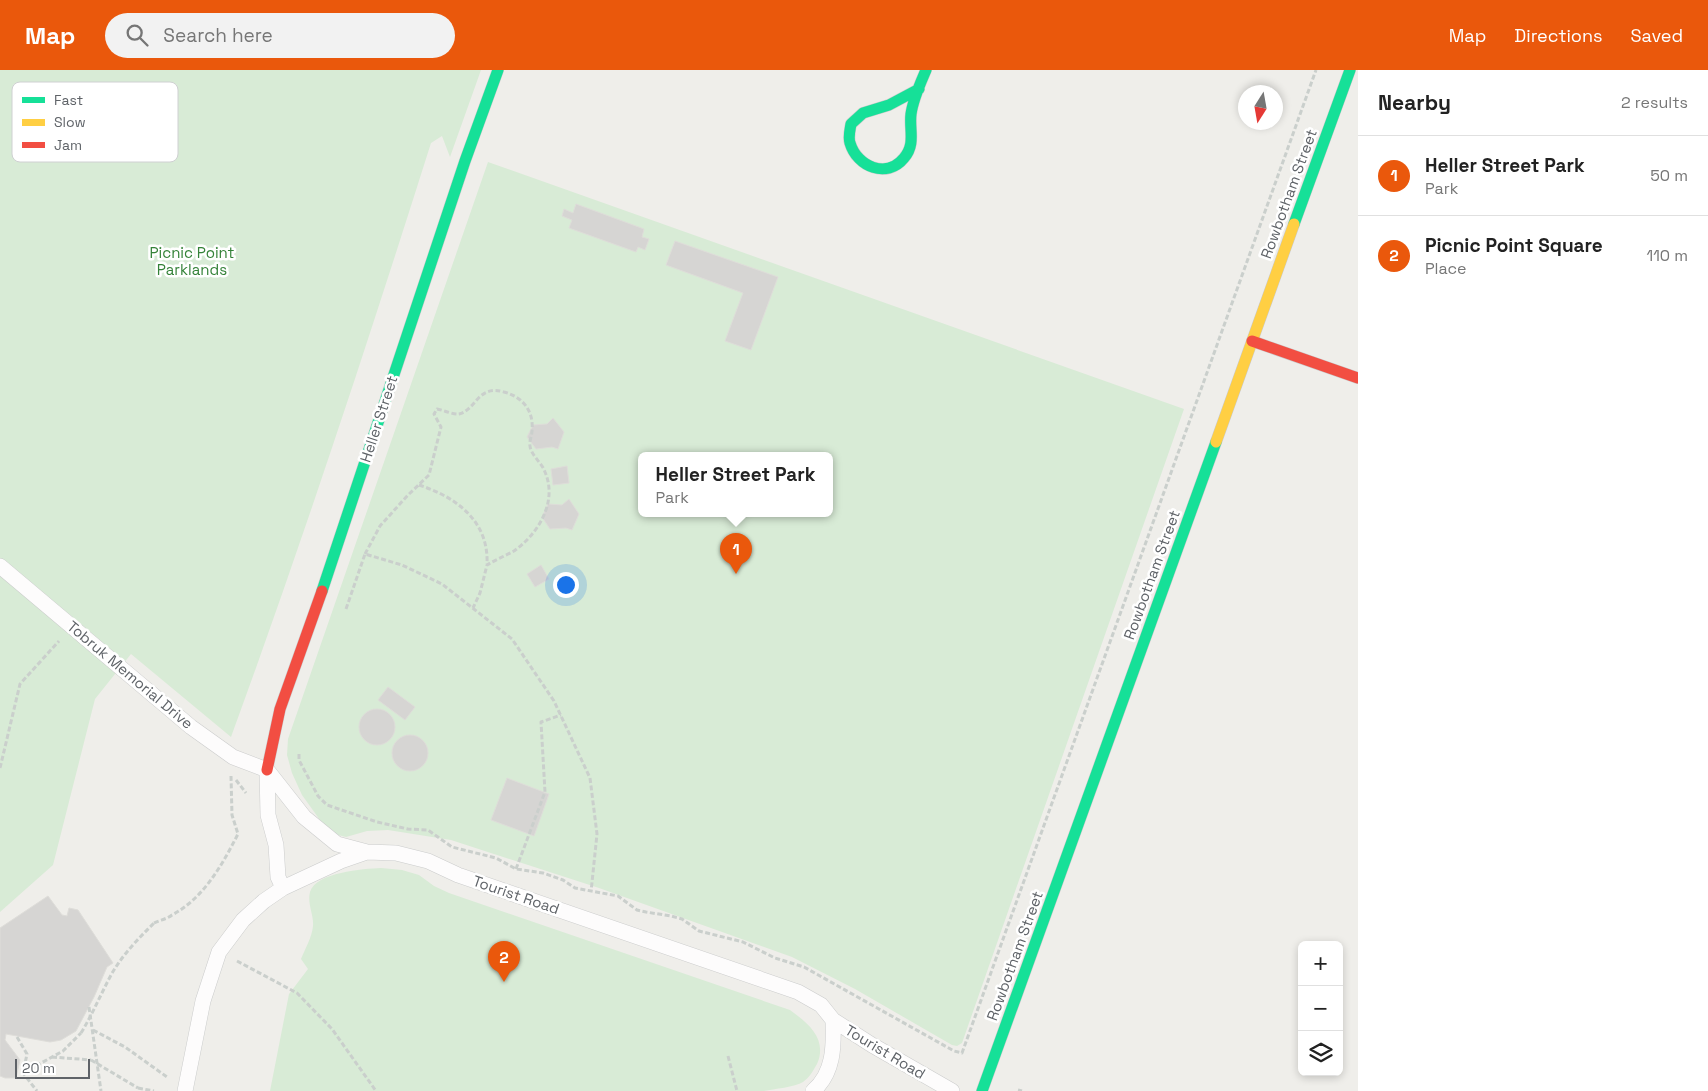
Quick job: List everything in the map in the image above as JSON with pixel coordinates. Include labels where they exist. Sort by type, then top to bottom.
[{"type":"street","name":"Heller Street","points":[[268,770],[280,709],[327,576],[465,161],[498,70]]},
{"type":"street","points":[[918,89],[889,105],[863,113],[851,124],[850,142],[857,159],[873,169],[890,168],[903,160],[911,147],[912,114],[918,89],[926,70]]},
{"type":"street","name":"Rowbotham Street","points":[[982,1091],[1350,70]]},
{"type":"street","points":[[1252,341],[1358,378]]},
{"type":"lane","name":"Tobruk Memorial Drive","points":[[0,566],[191,727],[234,757],[268,770]]},
{"type":"lane","points":[[268,770],[304,817],[338,844],[367,852]]},
{"type":"lane","name":"Heller Street","points":[[268,770],[268,815],[276,845],[278,877],[283,888]]},
{"type":"lane","name":"Tourist Road","points":[[185,1091],[203,1001],[219,952],[243,920],[264,901],[283,888],[341,861],[367,852],[396,853],[428,861],[458,875],[798,992],[820,1005],[833,1020],[952,1091]]},
{"type":"lane","points":[[813,1091],[821,1084],[830,1067],[834,1046],[833,1020]]},
{"type":"path","points":[[299,752],[300,760],[318,796],[327,805],[408,830],[428,830],[452,847],[496,858],[516,869],[543,873],[563,880],[575,888],[618,896],[637,910],[676,918],[699,931],[743,942],[775,958],[804,967],[954,1051],[962,1053],[1316,70]]},
{"type":"path","points":[[344,614],[365,554],[380,526],[429,475],[441,426],[434,414],[437,409],[456,414],[461,413],[481,395],[495,390],[504,392],[526,404],[533,422],[530,447],[546,473],[549,503],[543,518],[527,540],[513,551],[486,565]]},
{"type":"path","points":[[419,485],[433,490],[462,508],[473,519],[487,549],[486,565],[480,593],[472,608]]},
{"type":"path","points":[[365,554],[402,565],[442,584],[512,639],[554,701],[590,778],[597,834],[591,892]]},
{"type":"path","points":[[0,768],[20,684],[72,627]]},
{"type":"path","points":[[516,869],[545,792],[541,722],[561,715]]},
{"type":"path","points":[[23,1074],[62,1051],[81,1033],[93,1014],[110,976],[132,944],[154,923],[173,915],[201,893],[225,860],[238,834],[232,815],[231,776],[234,757]]},
{"type":"path","points":[[219,952],[297,993],[332,1029],[376,1091]]},
{"type":"path","points":[[89,1007],[101,1091]]},
{"type":"path","points":[[93,1030],[125,1047],[167,1077]]},
{"type":"path","points":[[17,1037],[27,1054],[23,1074],[36,1091]]},
{"type":"path","points":[[728,1056],[737,1091]]},
{"type":"path","points":[[51,1057],[91,1060],[138,1088],[154,1091]]},
{"type":"green space","name":"Picnic Point Parklands","points":[[0,70],[481,70],[450,157],[442,136],[431,143],[334,441],[231,737],[131,654],[95,699],[53,865],[0,912]]},
{"type":"green space","points":[[488,162],[1184,409],[962,1043],[957,1046],[952,1045],[855,989],[792,957],[599,888],[451,840],[388,830],[367,831],[346,837],[338,835],[325,827],[302,795],[292,773],[287,755],[288,739]]},
{"type":"green space","points":[[381,868],[402,870],[419,875],[434,886],[449,893],[790,1010],[809,1026],[818,1039],[820,1055],[817,1064],[803,1082],[790,1087],[764,1091],[270,1091],[289,994],[308,969],[301,959],[310,939],[313,926],[309,901],[310,892],[314,885],[330,876],[352,871]]},
{"type":"building","points":[[576,204],[644,229],[642,237],[649,239],[645,250],[638,247],[636,252],[569,228],[572,220],[562,216],[564,209],[573,213]]},
{"type":"building","points":[[675,241],[778,277],[751,350],[725,341],[743,293],[666,265]]},
{"type":"building","points":[[553,418],[564,432],[558,449],[552,447],[536,449],[527,437],[533,425],[547,424]]},
{"type":"building","points":[[567,466],[569,483],[553,485],[551,469]]},
{"type":"building","points":[[569,499],[579,514],[572,530],[566,528],[550,529],[542,517],[548,504],[562,505]]},
{"type":"building","points":[[541,565],[549,579],[535,587],[527,574]]},
{"type":"building","points":[[388,687],[415,707],[405,720],[378,700]]},
{"type":"building","points":[[377,709],[384,710],[390,714],[394,720],[394,734],[390,740],[384,744],[377,745],[370,744],[364,740],[360,734],[359,727],[360,720],[364,714],[370,710]]},
{"type":"building","points":[[410,735],[417,736],[423,740],[427,746],[427,760],[423,766],[417,770],[410,771],[403,770],[397,766],[393,760],[392,753],[393,746],[397,740],[403,736]]},
{"type":"building","points":[[507,778],[549,794],[534,836],[491,820]]},
{"type":"building","points":[[48,896],[62,915],[67,916],[69,908],[78,910],[113,963],[107,967],[76,1031],[61,1040],[50,1042],[6,1034],[5,1040],[20,1060],[16,1078],[5,1078],[0,1076],[0,928]]},
{"type":"traffic: fast","points":[[322,591],[465,161],[498,70]]},
{"type":"traffic: fast","points":[[919,89],[889,105],[863,113],[851,124],[850,143],[859,158],[866,164],[881,169],[889,168],[897,164],[908,153],[911,142],[912,108],[917,92],[919,86],[926,70]]},
{"type":"traffic: fast","points":[[1294,224],[1350,70]]},
{"type":"traffic: fast","points":[[982,1091],[1216,442]]},
{"type":"traffic: slow","points":[[1216,442],[1294,224]]},
{"type":"traffic: jam","points":[[1252,341],[1358,378]]},
{"type":"traffic: jam","points":[[267,770],[280,709],[322,591]]},
{"type":"place","name":"Heller Street Park","points":[[736,574]]},
{"type":"place","name":"Picnic Point Square","points":[[504,982]]}]
